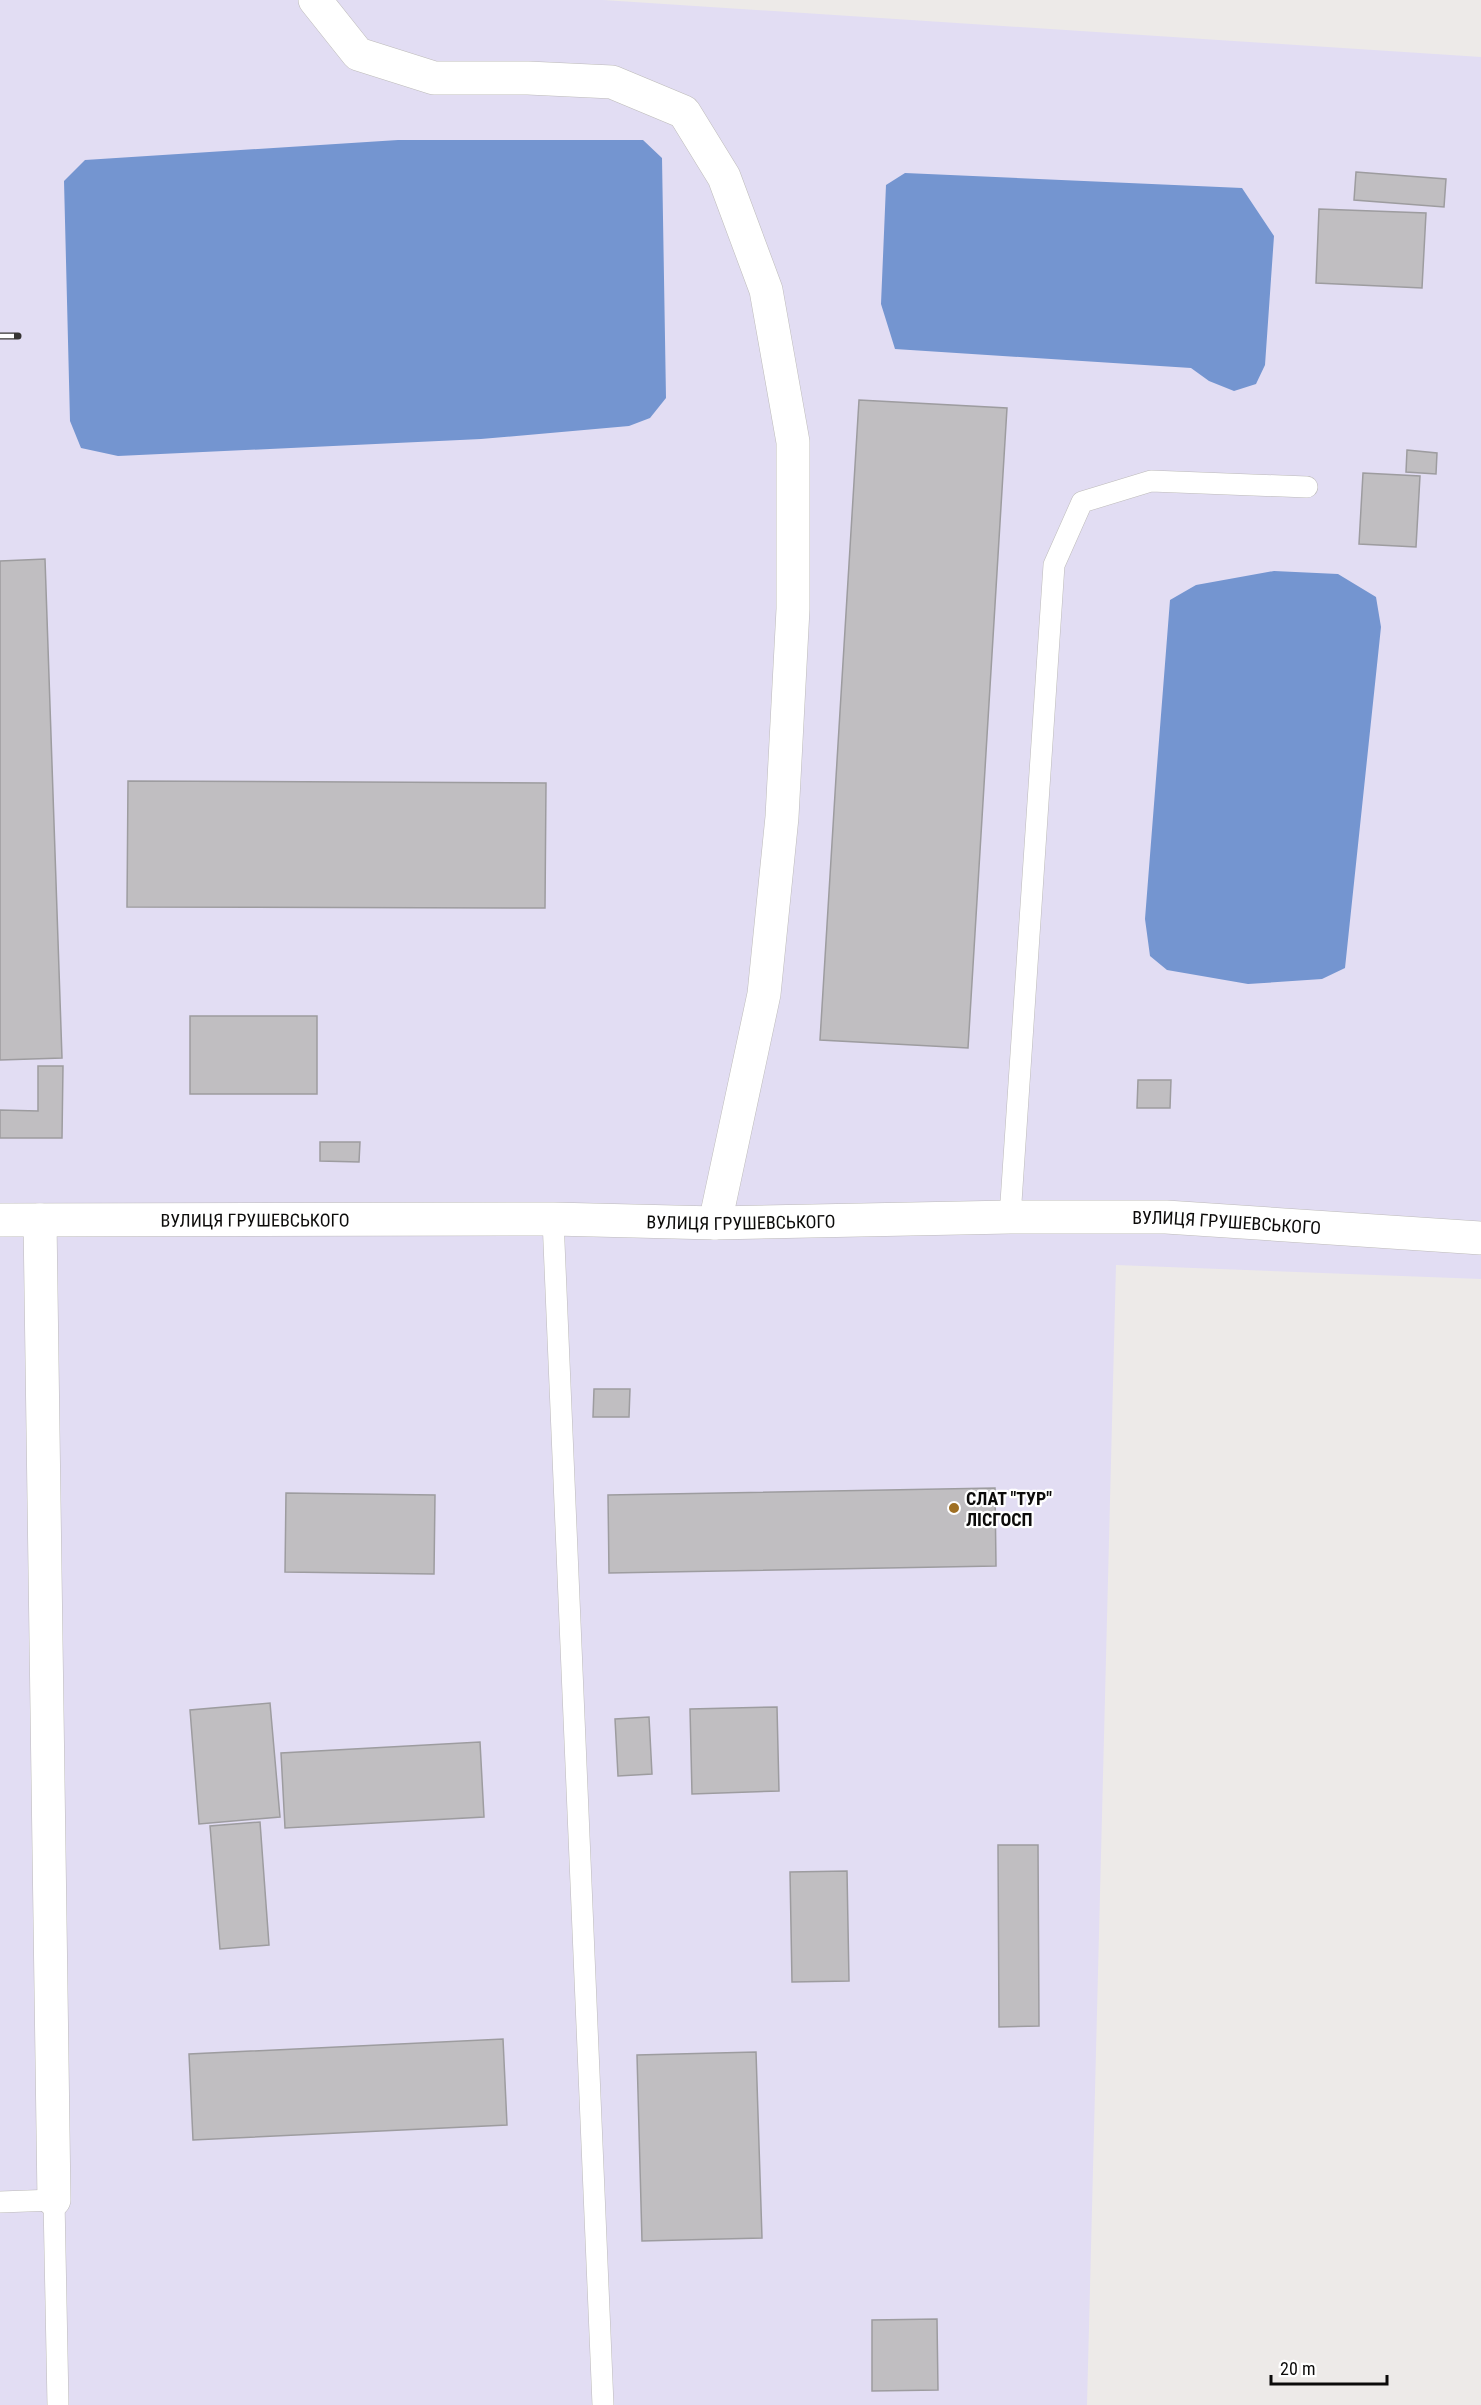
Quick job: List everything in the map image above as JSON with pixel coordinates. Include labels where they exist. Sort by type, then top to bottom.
[{"type":"street","points":[[315,0],[358,54],[434,78],[528,78],[612,82],[684,112],[724,177],[766,290],[793,442],[793,609],[782,817],[764,994],[715,1223]]},
{"type":"street","name":"ВУЛИЦЯ ГРУШЕВСЬКОГО","points":[[0,1220],[553,1219],[715,1223],[1010,1217],[1166,1217],[1481,1238]]},
{"type":"street","points":[[40,1220],[54,2200]]},
{"type":"lane","points":[[1010,1217],[1053,565],[1082,502],[1151,481],[1308,487]]},
{"type":"lane","points":[[553,1219],[603,2405]]},
{"type":"lane","points":[[0,2202],[54,2200],[58,2405]]},
{"type":"shaded area","points":[[0,0],[603,0],[1481,57],[1481,1279],[1116,1265],[1087,2405],[0,2405]]},
{"type":"water","points":[[398,140],[643,140],[662,158],[666,398],[650,418],[629,426],[481,439],[118,456],[81,448],[70,421],[64,181],[85,160]]},
{"type":"water","points":[[905,173],[1242,188],[1274,236],[1265,365],[1256,384],[1234,391],[1209,381],[1191,368],[895,349],[881,304],[886,185]]},
{"type":"water","points":[[1274,571],[1338,574],[1376,597],[1381,627],[1345,968],[1322,979],[1248,984],[1167,970],[1150,956],[1145,919],[1170,600],[1196,585]]},
{"type":"building","points":[[1356,172],[1446,179],[1444,207],[1354,200]]},
{"type":"building","points":[[1319,209],[1426,213],[1422,288],[1316,283]]},
{"type":"building","points":[[859,400],[1007,408],[968,1048],[820,1040]]},
{"type":"building","points":[[1407,450],[1437,453],[1436,474],[1406,472]]},
{"type":"building","points":[[1363,473],[1420,476],[1416,547],[1359,544]]},
{"type":"building","points":[[45,559],[62,1058],[0,1060],[0,561]]},
{"type":"building","points":[[128,781],[546,783],[545,908],[127,907]]},
{"type":"building","points":[[190,1016],[317,1016],[317,1094],[190,1094]]},
{"type":"building","points":[[38,1066],[63,1066],[62,1138],[0,1138],[0,1110],[38,1111]]},
{"type":"building","points":[[1138,1080],[1171,1080],[1170,1108],[1137,1108]]},
{"type":"building","points":[[320,1142],[360,1142],[359,1162],[320,1161]]},
{"type":"building","points":[[594,1389],[630,1389],[629,1417],[593,1417]]},
{"type":"building","points":[[995,1488],[996,1566],[609,1573],[608,1495]]},
{"type":"building","points":[[286,1493],[435,1495],[434,1574],[285,1572]]},
{"type":"building","points":[[270,1703],[280,1817],[199,1824],[190,1710]]},
{"type":"building","points":[[777,1707],[779,1791],[692,1794],[690,1709]]},
{"type":"building","points":[[649,1717],[652,1774],[618,1776],[615,1719]]},
{"type":"building","points":[[480,1742],[484,1817],[285,1828],[281,1753]]},
{"type":"building","points":[[260,1822],[269,1945],[220,1949],[210,1826]]},
{"type":"building","points":[[998,1845],[1038,1845],[1039,2026],[999,2027]]},
{"type":"building","points":[[847,1871],[849,1981],[792,1982],[790,1872]]},
{"type":"building","points":[[503,2039],[507,2125],[193,2140],[189,2054]]},
{"type":"building","points":[[756,2052],[762,2238],[642,2241],[637,2055]]},
{"type":"building","points":[[937,2319],[938,2390],[872,2391],[872,2320]]},
{"type":"railway","points":[[0,336],[18,336]]},
{"type":"place","name":"СЛАТ \"ТУР\" ЛІСГОСП","points":[[954,1508]]}]
